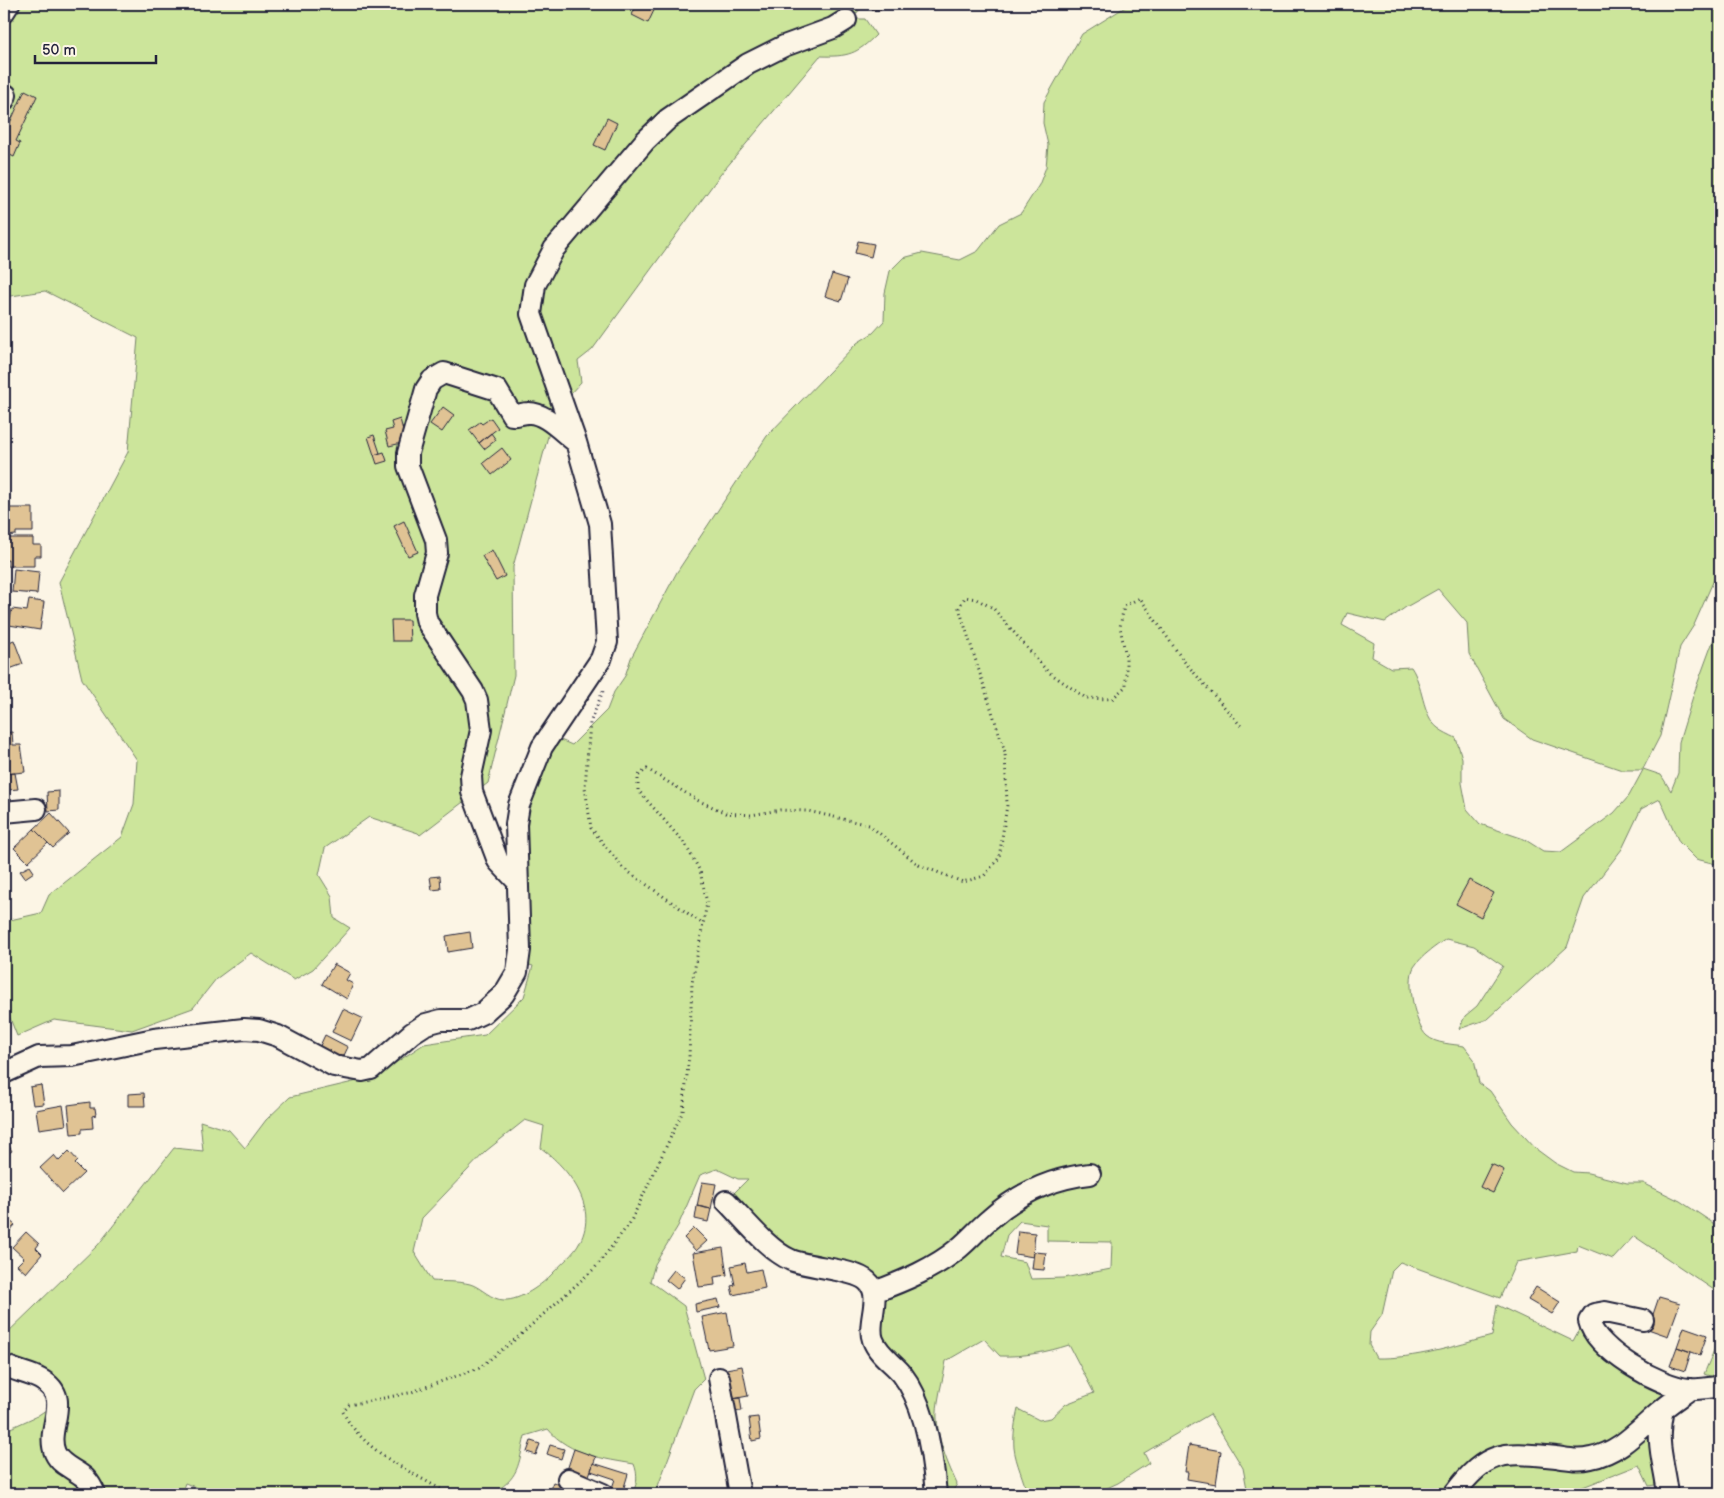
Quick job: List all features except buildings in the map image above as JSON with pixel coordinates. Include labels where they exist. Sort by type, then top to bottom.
[{"type":"street","points":[[4,12],[9,4]]},
{"type":"street","points":[[4,1073],[40,1057],[72,1056],[154,1038],[244,1029],[259,1030],[278,1036],[334,1066],[352,1071],[371,1069],[412,1033],[426,1024],[441,1020],[468,1020],[494,1005],[508,989],[517,972],[520,950],[516,824],[519,805],[542,747],[601,658],[608,642],[600,524],[576,442],[531,314],[535,285],[554,249],[645,141],[668,119],[748,64],[784,46],[826,31],[846,20]]},
{"type":"street","points":[[517,881],[498,861],[470,785],[481,730],[477,700],[427,622],[424,595],[435,566],[436,547],[412,481],[408,466],[408,453],[426,389],[432,380],[444,373],[497,390],[512,415],[535,414],[546,419],[576,442]]},
{"type":"street","points":[[4,812],[36,809]]},
{"type":"street","points":[[874,1292],[935,1265],[960,1248],[989,1219],[1007,1205],[1038,1188],[1057,1179],[1090,1174]]},
{"type":"street","points":[[726,1201],[774,1250],[788,1259],[805,1265],[857,1275],[867,1281],[874,1292],[870,1323],[873,1340],[879,1351],[902,1374],[916,1402],[930,1444],[936,1494]]},
{"type":"street","points":[[1643,1320],[1605,1312],[1594,1314],[1589,1321],[1591,1328],[1611,1349],[1644,1374],[1671,1386],[1690,1389],[1720,1387]]},
{"type":"street","points":[[4,1365],[39,1378],[54,1392],[58,1402],[54,1431],[55,1453],[61,1462],[86,1479],[96,1494]]},
{"type":"street","points":[[719,1378],[740,1494]]},
{"type":"street","points":[[1454,1494],[1469,1474],[1492,1457],[1508,1454],[1578,1460],[1591,1458],[1624,1444],[1663,1409],[1690,1389]]},
{"type":"street","points":[[1663,1409],[1660,1424],[1659,1452],[1668,1494]]},
{"type":"street","points":[[568,1479],[603,1494]]},
{"type":"path","points":[[449,1494],[374,1449],[350,1427],[343,1412],[349,1405],[409,1392],[479,1368],[518,1338],[595,1268],[630,1223],[683,1111],[689,1057],[692,983],[707,902],[700,871],[685,844],[638,790],[638,776],[647,769],[697,800],[726,813],[751,815],[780,810],[808,811],[861,823],[869,826],[919,865],[963,882],[984,876],[998,858],[1007,805],[1005,752],[959,608],[965,597],[976,599],[994,608],[1047,671],[1086,698],[1112,699],[1126,686],[1126,657],[1120,627],[1124,606],[1140,598],[1183,660],[1242,727]]},
{"type":"path","points":[[605,684],[590,723],[585,787],[591,828],[623,868],[703,924]]},
{"type":"green space","points":[[4,4],[864,4],[852,19],[865,19],[876,35],[851,53],[838,56],[820,56],[720,175],[592,350],[578,361],[581,382],[555,410],[513,567],[514,675],[488,783],[420,835],[369,817],[325,848],[319,875],[332,896],[334,918],[350,928],[313,969],[294,980],[251,953],[216,979],[193,1008],[132,1030],[54,1020],[17,1036],[4,1003],[4,916],[10,920],[41,913],[49,895],[122,837],[134,804],[137,760],[82,679],[59,582],[128,452],[138,338],[45,291],[4,297]]},
{"type":"green space","points":[[1130,4],[1720,4],[1720,566],[1694,625],[1680,647],[1660,736],[1643,769],[1661,775],[1671,791],[1678,773],[1679,742],[1694,693],[1720,622],[1720,865],[1696,859],[1679,842],[1660,799],[1641,809],[1622,849],[1584,898],[1567,947],[1488,1019],[1459,1029],[1465,1016],[1477,1006],[1503,966],[1474,946],[1446,939],[1414,967],[1411,992],[1423,1031],[1435,1041],[1464,1046],[1474,1059],[1479,1083],[1490,1091],[1512,1123],[1536,1149],[1555,1163],[1573,1172],[1588,1173],[1627,1183],[1643,1183],[1680,1201],[1713,1223],[1720,1237],[1720,1294],[1634,1236],[1613,1259],[1578,1245],[1577,1251],[1516,1262],[1500,1298],[1400,1262],[1392,1270],[1382,1315],[1370,1332],[1369,1345],[1376,1358],[1391,1358],[1435,1351],[1492,1336],[1497,1305],[1573,1341],[1579,1330],[1607,1357],[1677,1394],[1651,1417],[1661,1484],[1649,1486],[1639,1465],[1565,1494],[1248,1494],[1243,1468],[1210,1414],[1144,1453],[1149,1463],[1118,1483],[1094,1494],[1027,1494],[1014,1448],[1014,1428],[1018,1409],[1039,1420],[1051,1418],[1066,1404],[1094,1393],[1069,1345],[1017,1356],[1000,1356],[984,1339],[946,1361],[938,1402],[937,1423],[945,1455],[957,1484],[951,1494],[936,1494],[919,1409],[879,1351],[874,1292],[805,1265],[726,1201],[748,1179],[738,1179],[717,1169],[700,1175],[678,1226],[655,1264],[650,1281],[684,1306],[704,1379],[694,1389],[655,1494],[631,1494],[637,1480],[634,1464],[600,1458],[577,1450],[566,1445],[548,1429],[525,1436],[519,1463],[512,1477],[507,1483],[490,1494],[213,1494],[185,1483],[181,1494],[4,1494],[4,1431],[37,1416],[58,1402],[4,1365],[4,1336],[98,1245],[174,1148],[203,1151],[200,1121],[229,1130],[245,1148],[266,1120],[290,1097],[374,1077],[424,1044],[485,1035],[524,997],[533,966],[518,962],[516,846],[549,735],[572,745],[607,710],[614,692],[625,676],[631,658],[677,572],[767,436],[857,343],[873,333],[884,321],[885,293],[890,271],[903,258],[922,253],[960,260],[978,251],[999,224],[1021,213],[1039,185],[1046,167],[1048,145],[1043,123],[1044,102],[1082,34]],"holes":[[[1438,589],[1467,623],[1469,654],[1504,719],[1532,739],[1622,770],[1643,770],[1629,796],[1614,813],[1561,852],[1543,851],[1524,839],[1480,824],[1467,809],[1462,783],[1462,758],[1456,738],[1433,723],[1411,667],[1391,668],[1372,657],[1374,643],[1342,625],[1347,613],[1385,622],[1406,607]],[[525,1120],[544,1126],[541,1148],[570,1177],[578,1189],[586,1215],[585,1228],[580,1242],[571,1254],[537,1287],[524,1295],[510,1300],[495,1298],[470,1284],[432,1281],[414,1252],[422,1218],[486,1151]],[[1020,1221],[1047,1225],[1047,1241],[1112,1242],[1111,1269],[1064,1278],[1031,1279],[1025,1262],[1001,1257],[1007,1235]]]},
{"type":"green space","points":[[1720,1336],[1720,1378],[1719,1379],[1704,1374]]}]
